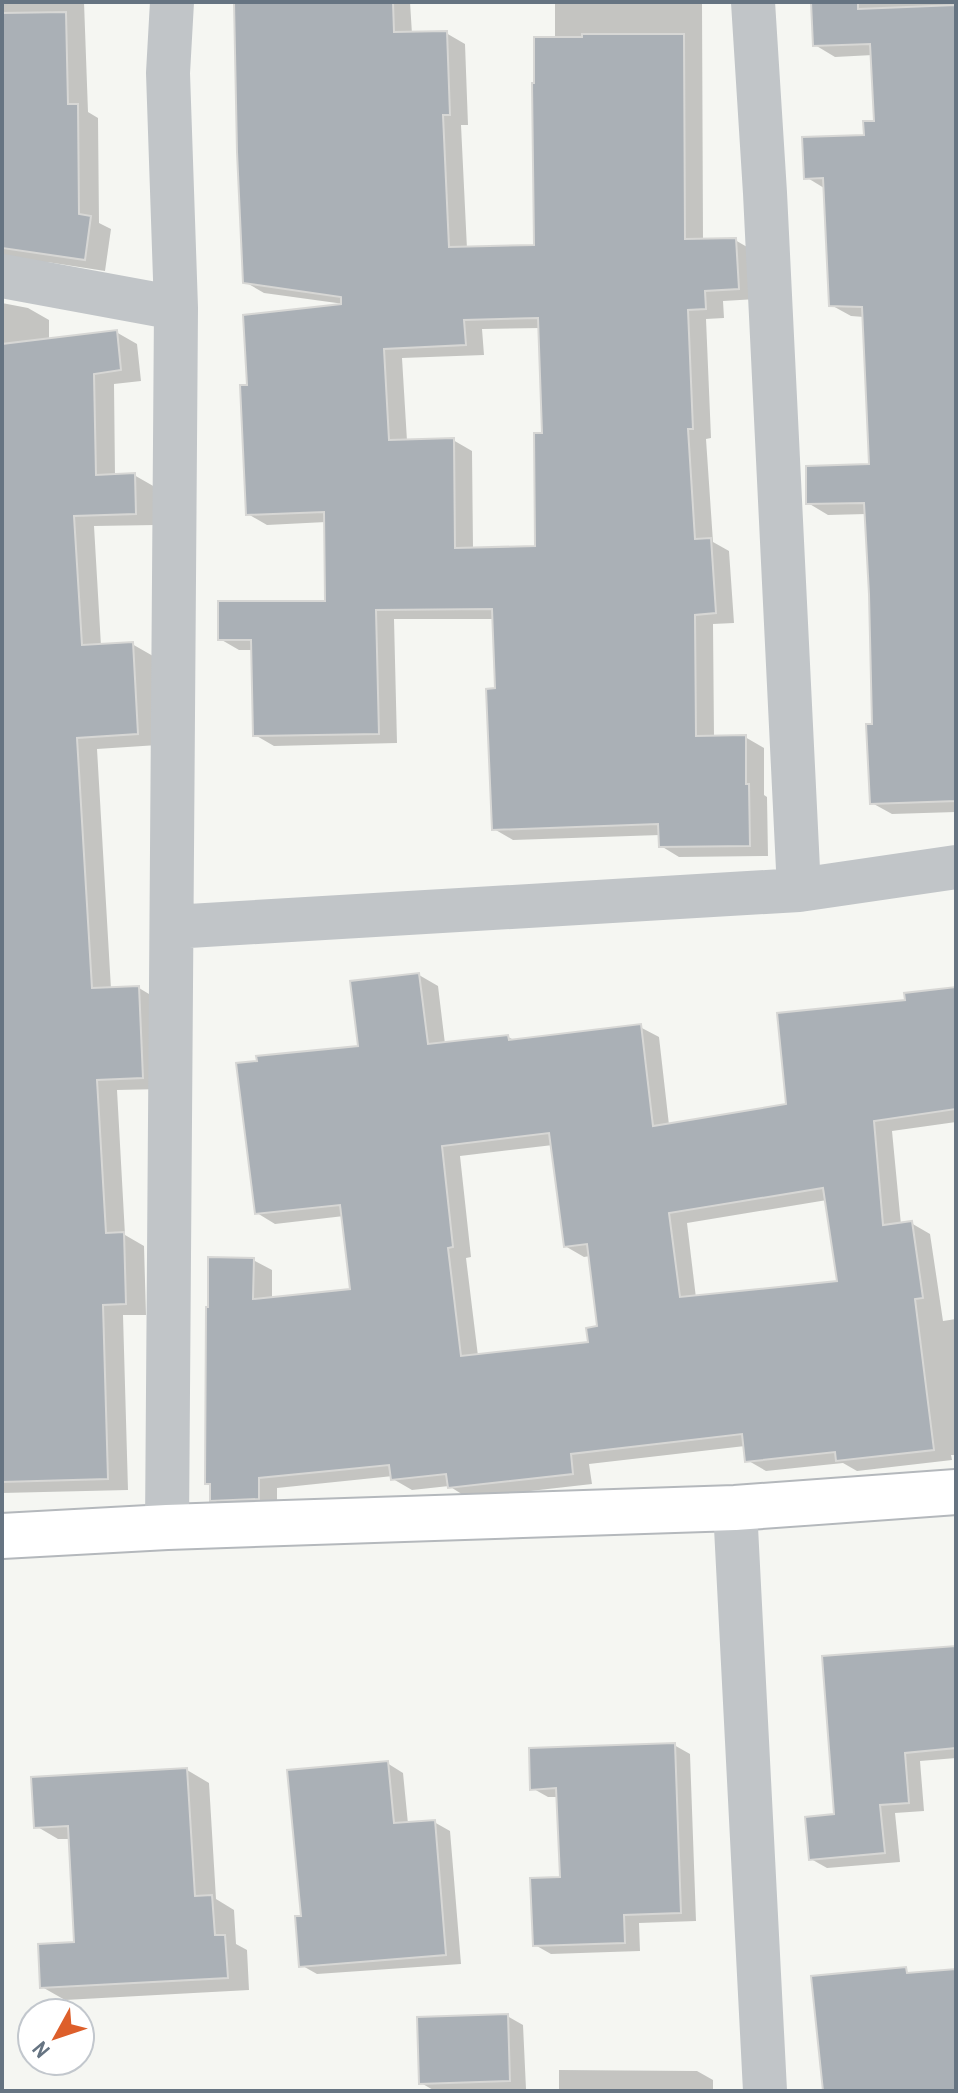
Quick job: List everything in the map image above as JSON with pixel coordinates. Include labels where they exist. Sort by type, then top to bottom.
[{"type":"street","points":[[167,1527],[176,308],[168,73],[172,2]]},
{"type":"street","points":[[753,2],[799,890]]},
{"type":"street","points":[[2,276],[176,308]]},
{"type":"street","points":[[172,927],[799,890],[956,867]]},
{"type":"street","points":[[2,1536],[167,1527],[735,1508],[956,1492]]},
{"type":"street","points":[[735,1508],[765,2091]]},
{"type":"building","points":[[234,2],[393,2],[394,32],[447,31],[450,115],[443,115],[449,247],[534,245],[534,37],[684,34],[685,239],[736,238],[739,289],[705,291],[706,309],[688,310],[693,429],[688,429],[695,539],[711,538],[716,613],[695,615],[696,736],[746,735],[750,846],[659,847],[658,824],[492,830],[486,689],[495,688],[492,609],[376,610],[379,734],[253,736],[251,640],[218,640],[218,601],[325,601],[324,512],[246,515],[240,385],[247,385],[243,315],[341,304],[341,297],[243,283]],"holes":[[[538,318],[542,433],[534,433],[535,546],[455,548],[454,438],[389,440],[384,349],[466,345],[464,320]]]},
{"type":"building","points":[[811,2],[858,2],[858,9],[956,5],[956,801],[870,804],[866,724],[872,724],[864,503],[806,504],[806,466],[869,464],[862,307],[829,306],[823,178],[804,179],[802,137],[864,135],[863,121],[874,121],[870,44],[813,46]]},
{"type":"building","points":[[66,12],[68,104],[78,104],[79,214],[91,216],[85,260],[2,248],[2,13]]},
{"type":"building","points":[[117,330],[121,370],[94,374],[96,475],[135,473],[136,514],[74,516],[82,645],[133,642],[138,734],[77,738],[92,988],[139,986],[143,1078],[97,1080],[106,1233],[124,1232],[126,1304],[103,1305],[108,1479],[2,1482],[2,344]]},
{"type":"building","points":[[419,973],[428,1044],[508,1035],[509,1040],[641,1024],[653,1126],[786,1104],[777,1013],[905,1000],[904,993],[956,987],[956,1109],[874,1121],[883,1225],[912,1221],[923,1298],[915,1299],[934,1450],[836,1461],[835,1452],[745,1462],[742,1434],[571,1454],[573,1474],[448,1488],[446,1474],[391,1480],[389,1465],[259,1478],[259,1499],[210,1501],[210,1484],[205,1484],[208,1257],[254,1258],[253,1299],[350,1289],[340,1205],[255,1214],[236,1063],[257,1061],[256,1056],[358,1046],[350,981]],"holes":[[[549,1133],[564,1247],[587,1244],[597,1326],[586,1328],[588,1342],[461,1356],[448,1248],[453,1247],[442,1146]],[[823,1188],[837,1281],[680,1297],[669,1213]]]},
{"type":"building","points":[[956,1646],[956,1748],[905,1753],[909,1803],[880,1805],[885,1853],[809,1860],[805,1817],[834,1814],[822,1656]]},
{"type":"building","points":[[675,1743],[681,1913],[624,1915],[625,1943],[533,1946],[530,1878],[560,1877],[556,1788],[530,1790],[529,1748]]},
{"type":"building","points":[[388,1761],[394,1823],[435,1820],[446,1955],[299,1967],[295,1916],[301,1916],[287,1770]]},
{"type":"building","points":[[187,1768],[195,1896],[212,1895],[215,1935],[225,1935],[228,1978],[40,1988],[38,1944],[74,1942],[68,1826],[34,1828],[31,1777]]},
{"type":"building","points":[[906,1967],[907,1973],[956,1969],[956,2091],[823,2091],[811,1976]]},
{"type":"building","points":[[508,2014],[510,2081],[419,2084],[417,2017]]}]
